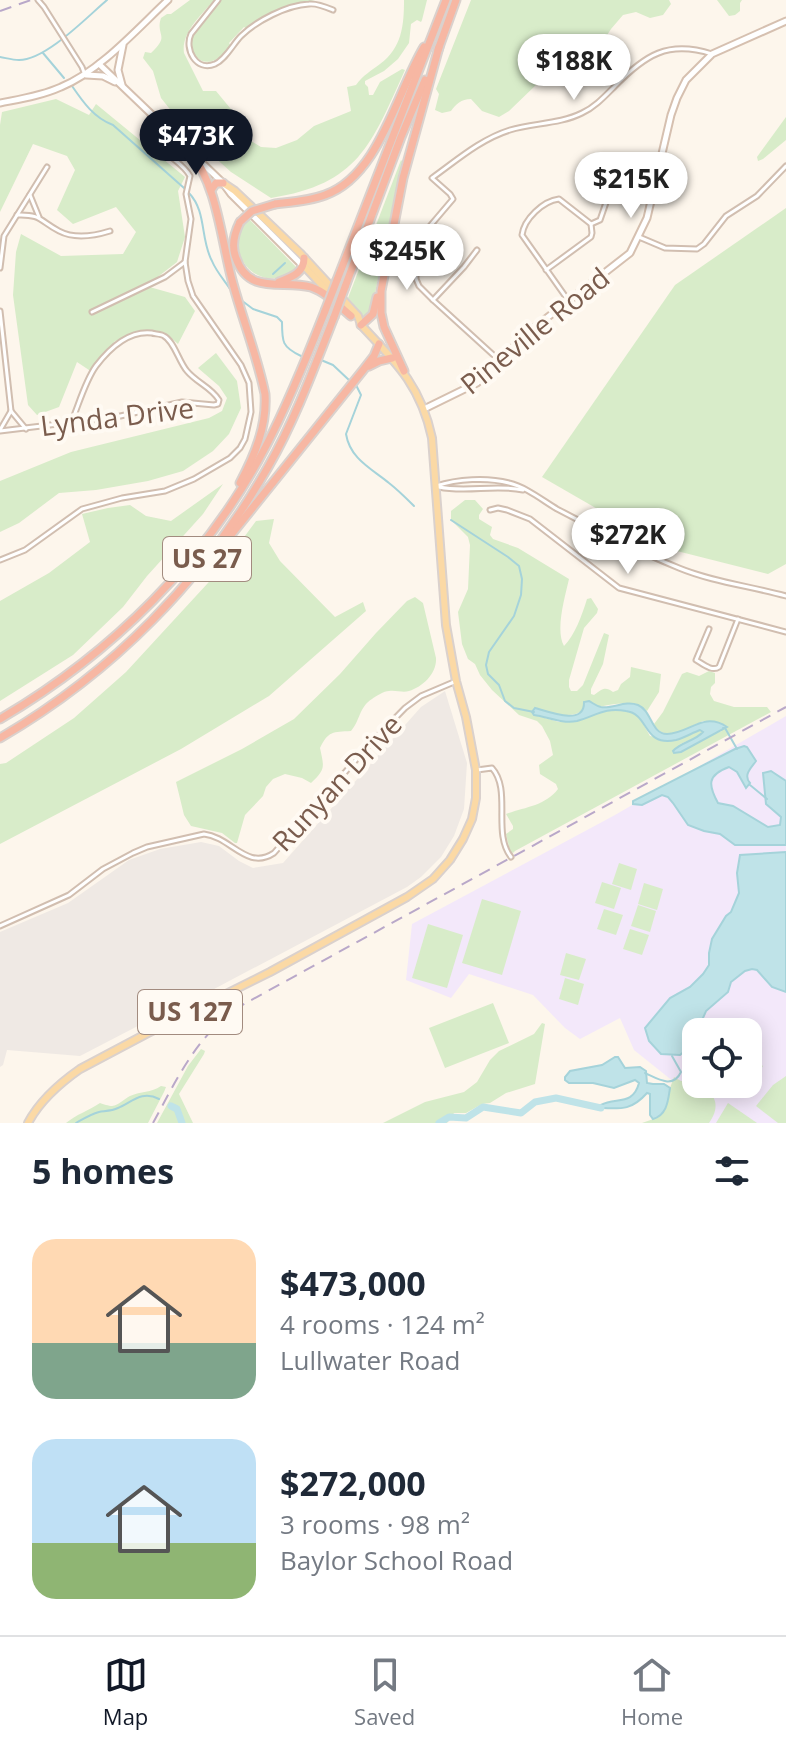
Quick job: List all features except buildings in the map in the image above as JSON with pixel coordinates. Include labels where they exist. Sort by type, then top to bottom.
[{"type":"highway","name":"US 27","points":[[0,719],[58,681],[122,630],[186,565],[236,497],[261,456],[296,386],[446,0]]},
{"type":"highway","name":"US 27","points":[[0,738],[82,683],[133,640],[170,602],[218,544],[267,468],[305,389],[456,0]]},
{"type":"highway","points":[[351,316],[315,288],[257,282],[240,269],[233,248],[234,235],[240,222],[252,211],[324,196],[348,183],[359,172],[373,153],[417,57],[435,28]]},
{"type":"highway","points":[[361,325],[374,311],[413,138],[439,47]]},
{"type":"highway","points":[[190,151],[211,190],[232,279],[265,394],[260,438],[236,497]]},
{"type":"highway","points":[[211,190],[216,183],[223,183]]},
{"type":"highway","points":[[389,248],[381,291],[381,313],[387,336],[404,371]]},
{"type":"highway","points":[[274,285],[297,274],[304,262]]},
{"type":"highway","points":[[218,544],[230,536],[364,369],[379,344]]},
{"type":"highway","points":[[364,369],[392,358]]},
{"type":"main road","points":[[0,103],[49,92],[85,75],[168,0]]},
{"type":"main road","name":"Pineville Road","points":[[424,409],[477,383],[530,331],[630,253],[647,218],[677,98],[686,80],[712,54],[786,21]]},
{"type":"main road","points":[[123,86],[118,62],[124,41]]},
{"type":"main road","points":[[99,64],[235,191],[358,316],[361,325]]},
{"type":"main road","points":[[85,75],[103,76],[123,86]]},
{"type":"main road","points":[[304,262],[351,316]]},
{"type":"main road","name":"US 127","points":[[28,1123],[36,1109],[64,1080],[80,1069],[407,897],[433,879],[450,860],[472,819],[476,770],[456,681],[442,591],[431,436],[424,409],[404,371],[351,316]]},
{"type":"street","points":[[38,0],[85,75]]},
{"type":"street","points":[[218,0],[188,40],[191,55],[204,65],[219,62],[242,35],[260,21],[309,4],[333,10]]},
{"type":"street","points":[[500,361],[433,300],[416,279],[419,239],[453,199],[432,178],[495,136],[581,114],[650,56],[667,50],[699,50],[712,54]]},
{"type":"street","points":[[0,560],[25,550],[82,509],[165,491],[194,479],[240,448],[248,428],[251,412],[249,383],[241,365],[193,296],[188,281],[185,262],[191,219],[186,194],[190,176],[187,169],[158,143],[158,134],[164,126]]},
{"type":"street","points":[[591,224],[600,220],[610,191],[625,166],[650,159],[660,160]]},
{"type":"street","points":[[639,237],[665,248],[697,249],[726,216],[757,196],[786,166]]},
{"type":"street","points":[[0,268],[4,236],[47,167]]},
{"type":"street","points":[[30,195],[39,217]]},
{"type":"street","points":[[546,270],[591,237],[592,233],[591,224],[559,199],[548,202],[526,222],[522,235],[546,270],[568,300]]},
{"type":"street","points":[[17,215],[39,217],[68,235],[110,231]]},
{"type":"street","points":[[433,300],[477,250]]},
{"type":"street","points":[[92,312],[165,277],[185,262]]},
{"type":"street","points":[[0,311],[11,411],[26,429]]},
{"type":"street","name":"Lynda Drive","points":[[0,430],[26,429],[71,423],[116,417],[182,402],[214,405],[219,400],[213,390],[194,380],[180,363],[172,343],[163,335],[143,332],[117,344],[94,368],[71,423]]},
{"type":"street","points":[[0,430],[11,411]]},
{"type":"street","points":[[436,486],[447,482],[496,480],[515,485],[601,531],[682,569],[707,578],[786,596]]},
{"type":"street","points":[[436,486],[452,490],[501,487],[526,491]]},
{"type":"street","points":[[490,510],[498,508],[530,519],[619,588],[786,632]]},
{"type":"street","points":[[709,629],[696,660],[716,669],[738,619]]},
{"type":"street","name":"Runyan Drive","points":[[0,926],[69,895],[103,869],[147,847],[204,834],[213,835],[247,857],[268,857],[405,708],[421,696],[456,681]]},
{"type":"street","points":[[476,770],[492,768],[497,773],[505,847],[511,857]]},
{"type":"shaded area","points":[[445,691],[467,763],[464,809],[454,836],[441,857],[421,877],[199,997],[80,1056],[7,1050],[0,1067],[0,932],[68,903],[129,860],[160,849],[201,842],[219,846],[253,868],[283,863],[421,707]]},
{"type":"shaded area","points":[[786,716],[786,1123],[703,1123],[685,1098],[762,1098],[762,1018],[682,1018],[682,1093],[674,1082],[634,1050],[620,1018],[580,1039],[533,995],[469,974],[451,998],[406,980],[412,924],[615,815]]},
{"type":"green space","points":[[190,0],[214,0],[193,24],[184,45],[184,53],[203,91],[216,91],[251,141],[261,147],[276,148],[297,140],[314,126],[351,111],[347,87],[356,85],[393,51],[402,27],[404,0],[427,0],[422,20],[411,24],[409,43],[398,59],[365,81],[369,95],[373,95],[380,82],[405,70],[382,120],[358,157],[324,183],[271,198],[231,172],[192,137],[161,98],[153,71],[143,58],[145,52],[151,53],[160,42],[161,18]]},
{"type":"green space","points":[[221,0],[315,0],[279,10],[247,29],[244,27],[221,56],[205,62],[194,54],[191,39]]},
{"type":"green space","points":[[471,0],[669,0],[671,4],[663,15],[650,18],[636,12],[623,15],[602,43],[536,85],[499,117],[482,111],[471,99],[442,113],[435,110],[439,94],[436,89]]},
{"type":"green space","points":[[717,0],[742,0],[740,11],[729,16]]},
{"type":"green space","points":[[56,99],[89,115],[96,104],[185,177],[178,191],[185,237],[177,262],[146,286],[185,297],[195,311],[178,344],[168,335],[147,335],[115,341],[92,372],[77,362],[59,407],[37,415],[28,405],[13,295],[16,252],[21,234],[61,256],[123,254],[136,232],[116,207],[73,224],[57,210],[75,170],[67,156],[33,144],[0,212],[2,112]]},
{"type":"green space","points":[[786,117],[786,140],[758,161],[757,157]]},
{"type":"green space","points":[[401,160],[371,312],[366,319],[348,298]]},
{"type":"green space","points":[[786,208],[786,564],[768,574],[665,548],[542,477],[675,285]]},
{"type":"green space","points":[[248,218],[297,268],[284,276],[271,278],[259,276],[248,268],[238,246],[240,232]]},
{"type":"green space","points":[[216,353],[237,381],[241,408],[229,434],[213,451],[183,471],[148,481],[59,493],[19,523],[0,532],[0,481],[71,452],[209,418],[222,411],[227,398],[219,386],[198,368]]},
{"type":"green space","points":[[223,484],[203,514],[123,607],[73,655],[0,701],[0,601],[49,573],[90,542],[82,514],[130,505],[146,516],[171,521]]},
{"type":"green space","points":[[465,500],[475,500],[483,509],[479,519],[492,527],[490,535],[493,539],[518,548],[569,579],[560,631],[564,646],[575,631],[587,599],[591,598],[598,609],[584,628],[569,680],[571,691],[577,691],[583,685],[604,633],[609,635],[603,664],[591,694],[604,689],[618,690],[630,677],[631,667],[661,674],[659,692],[647,711],[633,704],[617,704],[566,715],[535,708],[534,715],[559,722],[576,721],[603,710],[627,711],[638,715],[650,736],[674,740],[700,730],[703,732],[678,745],[722,731],[703,721],[670,733],[658,730],[654,724],[682,674],[687,672],[699,676],[709,671],[715,673],[710,694],[714,701],[734,707],[767,707],[771,712],[513,853],[510,851],[506,834],[513,826],[506,814],[541,803],[558,789],[556,784],[540,774],[539,765],[553,755],[542,726],[519,715],[492,690],[475,664],[468,659],[462,644],[458,612],[468,589],[470,545],[468,537],[451,520],[451,511]]},
{"type":"green space","points":[[274,519],[269,543],[280,561],[335,617],[363,602],[366,611],[269,696],[181,749],[0,844],[0,764],[74,718],[126,672],[219,571],[256,521]]},
{"type":"green space","points":[[415,597],[423,603],[436,658],[428,679],[409,691],[387,691],[378,695],[364,706],[351,731],[329,735],[320,748],[321,771],[311,783],[285,774],[273,779],[263,796],[245,815],[237,843],[222,833],[191,826],[184,815],[176,782],[294,719],[407,601]]},
{"type":"green space","points":[[619,863],[637,869],[631,890],[612,884]]},
{"type":"green space","points":[[602,882],[621,888],[614,909],[595,903]]},
{"type":"green space","points":[[644,883],[663,889],[657,910],[638,904]]},
{"type":"green space","points":[[482,899],[521,911],[502,975],[462,963]]},
{"type":"green space","points":[[638,905],[656,911],[650,932],[631,926]]},
{"type":"green space","points":[[604,909],[623,915],[616,935],[597,929]]},
{"type":"green space","points":[[428,924],[463,935],[447,988],[412,978]]},
{"type":"green space","points":[[630,929],[649,935],[642,955],[623,949]]},
{"type":"green space","points":[[566,953],[586,959],[579,980],[560,975]]},
{"type":"green space","points":[[565,978],[584,984],[578,1005],[559,999]]},
{"type":"green space","points":[[493,1003],[509,1043],[445,1068],[429,1028]]},
{"type":"green space","points":[[542,1023],[545,1024],[535,1084],[506,1093],[466,1113],[454,1113],[447,1123],[383,1123],[425,1102],[464,1092],[477,1082],[499,1051],[534,1034]]},
{"type":"green space","points":[[201,1049],[205,1051],[204,1054],[179,1094],[193,1123],[157,1123],[188,1066]]},
{"type":"green space","points":[[786,1076],[786,1123],[778,1123],[756,1106],[773,1085]]},
{"type":"green space","points":[[674,1077],[682,1081],[682,1098],[713,1098],[716,1105],[709,1123],[642,1123],[659,1117],[668,1102]]},
{"type":"green space","points":[[166,1087],[148,1123],[66,1123],[100,1103],[115,1105],[130,1096]]},
{"type":"green space","points":[[728,1103],[757,1123],[716,1123]]},
{"type":"water","points":[[584,702],[601,707],[628,703],[638,705],[658,730],[667,734],[711,721],[727,727],[674,753],[676,748],[703,732],[700,730],[665,741],[652,735],[634,713],[626,711],[606,711],[571,722],[534,715],[532,712],[535,708],[573,716],[583,709]]},
{"type":"water","points":[[744,746],[756,761],[748,774],[750,783],[746,788],[737,772],[729,767],[713,777],[711,786],[715,797],[718,803],[733,806],[768,827],[780,825],[781,817],[766,804],[763,773],[771,771],[786,781],[786,845],[735,845],[720,834],[688,825],[668,797],[662,795],[642,805],[633,804],[633,801]]},
{"type":"water","points":[[786,852],[786,992],[772,987],[757,970],[745,971],[731,982],[728,992],[706,1011],[703,1018],[682,1018],[682,1053],[661,1054],[649,1041],[645,1028],[670,998],[690,987],[709,965],[712,939],[731,912],[739,893],[737,873],[740,855]]},
{"type":"water","points":[[615,1057],[625,1068],[640,1067],[646,1071],[647,1083],[664,1084],[670,1088],[666,1107],[658,1117],[653,1119],[650,1115],[650,1094],[647,1093],[626,1107],[601,1108],[601,1105],[633,1095],[639,1083],[635,1080],[614,1088],[565,1080],[570,1071],[602,1065]]},
{"type":"waterway","points":[[0,57],[19,60],[41,53],[107,0]]},
{"type":"waterway","points":[[43,53],[64,78]]},
{"type":"waterway","points":[[72,86],[95,114],[113,125],[184,188]]},
{"type":"waterway","points":[[189,193],[201,217],[208,253],[230,289]]},
{"type":"waterway","points":[[273,274],[285,263]]},
{"type":"waterway","points":[[241,300],[253,309],[277,317],[282,322],[284,343],[301,356]]},
{"type":"waterway","points":[[321,360],[333,365],[350,381]]},
{"type":"waterway","points":[[356,385],[361,395],[346,434],[348,443],[363,463],[414,506]]},
{"type":"waterway","points":[[451,520],[519,566],[521,595],[514,616],[489,652],[486,665],[488,674],[499,685],[505,701],[514,708],[534,712]]},
{"type":"waterway","points":[[723,728],[737,749]]},
{"type":"waterway","points":[[750,785],[767,799]]},
{"type":"waterway","points":[[645,1073],[665,1081],[674,1080],[681,1072],[672,1056]]},
{"type":"waterway","points":[[76,1123],[142,1096],[159,1099]]},
{"type":"waterway","points":[[439,1123],[449,1117],[466,1118],[483,1107],[521,1113],[535,1102],[556,1098],[601,1108]]},
{"type":"waterway","points":[[171,1106],[177,1109],[182,1123]]},
{"type":"railway","points":[[0,11],[31,0]]},
{"type":"railway","points":[[153,1123],[196,1049],[217,1025],[244,1004],[786,707]]}]
